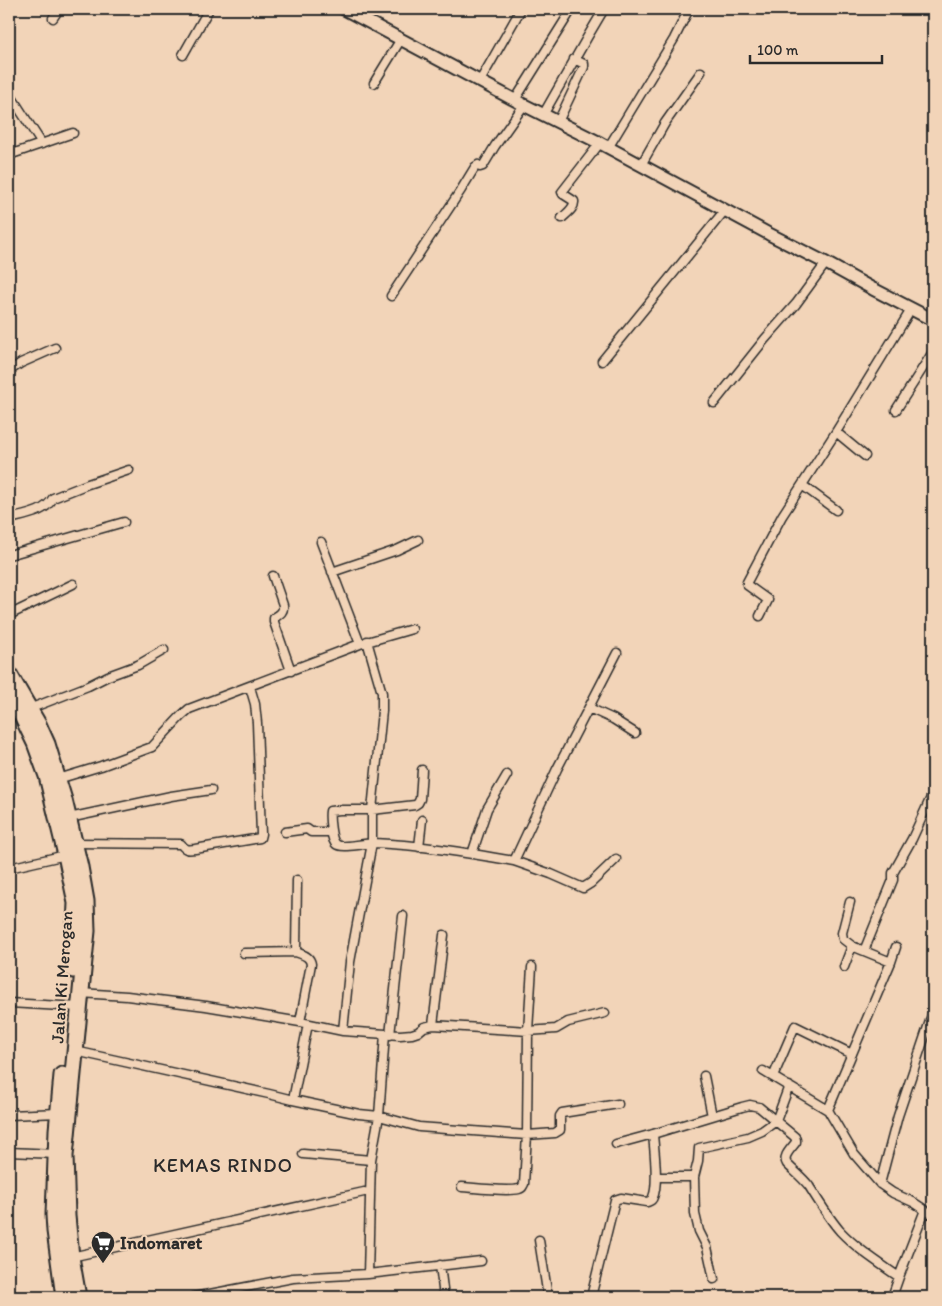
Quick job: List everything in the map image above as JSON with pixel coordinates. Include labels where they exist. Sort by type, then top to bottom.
[{"type":"highway","name":"Jalan Ki Merogan","points":[[9,674],[47,744],[69,818],[70,849],[76,903],[74,964],[76,1002],[75,1051],[56,1154],[54,1231],[78,1297]]},
{"type":"highway","name":"Jalan Ki Merogan","points":[[9,695],[21,714],[35,743],[70,849]]},
{"type":"highway","name":"Jalan Ki Merogan","points":[[64,1297],[67,1216],[64,1112],[76,1002]]},
{"type":"street","points":[[53,18],[60,9]]},
{"type":"street","points":[[183,55],[209,9]]},
{"type":"street","points":[[344,9],[543,115],[604,145],[873,290],[933,318]]},
{"type":"street","points":[[480,81],[521,9]]},
{"type":"street","points":[[391,296],[475,167],[478,165],[480,167],[483,166],[572,9]]},
{"type":"street","points":[[543,115],[604,9]]},
{"type":"street","points":[[562,218],[575,204],[574,201],[562,192],[604,145],[674,39],[689,9]]},
{"type":"street","points":[[374,83],[401,39]]},
{"type":"street","points":[[558,122],[584,67],[584,64],[574,59]]},
{"type":"street","points":[[641,165],[665,123],[701,72]]},
{"type":"street","points":[[9,93],[42,144]]},
{"type":"street","points":[[9,155],[73,133]]},
{"type":"street","points":[[602,361],[725,210]]},
{"type":"street","points":[[714,403],[796,304],[826,263]]},
{"type":"street","points":[[760,616],[768,600],[747,585],[747,582],[782,516],[912,308]]},
{"type":"street","points":[[9,371],[21,363],[55,348]]},
{"type":"street","points":[[896,410],[933,352]]},
{"type":"street","points":[[836,432],[865,456]]},
{"type":"street","points":[[9,519],[34,512],[46,507],[53,498],[129,470]]},
{"type":"street","points":[[802,485],[836,510]]},
{"type":"street","points":[[9,555],[124,522]]},
{"type":"street","points":[[332,572],[397,550],[418,540]]},
{"type":"street","points":[[320,542],[363,642],[382,693],[382,711],[372,810],[372,843],[350,962],[343,1031]]},
{"type":"street","points":[[273,576],[283,605],[282,612],[274,618],[274,622],[291,671]]},
{"type":"street","points":[[9,615],[73,584]]},
{"type":"street","points":[[58,778],[100,766],[152,747],[189,709],[363,642],[412,629]]},
{"type":"street","points":[[29,709],[138,665],[164,650]]},
{"type":"street","points":[[514,861],[540,804],[617,654]]},
{"type":"street","points":[[9,868],[70,849],[181,844],[187,850],[260,838],[262,834],[257,723],[255,704],[250,687]]},
{"type":"street","points":[[589,708],[613,719],[635,733]]},
{"type":"street","points":[[422,770],[420,799],[418,803],[372,810],[332,810],[329,816],[334,842],[338,846],[372,843],[420,847],[514,861],[583,888],[591,883],[616,859]]},
{"type":"street","points":[[472,854],[487,809],[507,775]]},
{"type":"street","points":[[69,818],[170,796],[212,790]]},
{"type":"street","points":[[864,950],[892,880],[893,872],[912,839],[933,793]]},
{"type":"street","points":[[420,847],[422,820]]},
{"type":"street","points":[[285,832],[307,829],[311,832],[331,832]]},
{"type":"street","points":[[296,952],[297,880]]},
{"type":"street","points":[[850,902],[842,937],[844,940],[852,946],[891,962]]},
{"type":"street","points":[[368,1274],[371,1160],[379,1116],[403,916]]},
{"type":"street","points":[[433,1025],[444,935]]},
{"type":"street","points":[[844,967],[852,946]]},
{"type":"street","points":[[828,1110],[896,947]]},
{"type":"street","points":[[244,952],[296,952],[307,957],[310,961],[294,1100]]},
{"type":"street","points":[[462,1187],[510,1190],[523,1187],[527,1136],[528,1032],[532,967]]},
{"type":"street","points":[[9,1002],[76,1002],[127,996],[206,1006],[343,1031],[388,1035],[412,1034],[424,1027],[433,1025],[528,1032],[556,1029],[568,1022],[605,1013]]},
{"type":"street","points":[[880,1184],[898,1116],[933,1012]]},
{"type":"street","points":[[773,1077],[795,1026],[852,1054]]},
{"type":"street","points":[[75,1051],[359,1114],[379,1116],[419,1127],[527,1136],[558,1132],[560,1130],[560,1116],[562,1113],[618,1104]]},
{"type":"street","points":[[763,1071],[828,1110],[854,1154],[880,1184],[933,1215]]},
{"type":"street","points":[[704,1076],[712,1116]]},
{"type":"street","points":[[714,1279],[708,1247],[699,1231],[695,1214],[694,1176],[699,1148],[748,1137],[762,1131],[776,1121],[789,1086]]},
{"type":"street","points":[[616,1144],[742,1107],[750,1105],[759,1107],[795,1137],[796,1142],[784,1160],[808,1185],[822,1208],[840,1231],[860,1249],[899,1277]]},
{"type":"street","points":[[9,1115],[64,1112]]},
{"type":"street","points":[[591,1297],[615,1200],[621,1198],[644,1202],[650,1201],[653,1197],[656,1177],[653,1134]]},
{"type":"street","points":[[9,1152],[56,1154]]},
{"type":"street","points":[[303,1154],[371,1160]]},
{"type":"street","points":[[656,1177],[694,1176]]},
{"type":"street","points":[[65,1258],[364,1192]]},
{"type":"street","points":[[892,1297],[925,1210]]},
{"type":"street","points":[[539,1240],[548,1297]]},
{"type":"street","points":[[194,1297],[293,1278],[368,1274],[481,1260]]},
{"type":"street","points":[[440,1264],[444,1297]]},
{"type":"place","name":"Indomaret","points":[[103,1264]]},
{"type":"district","name":"KEMAS RINDO","points":[[223,1165]]}]
